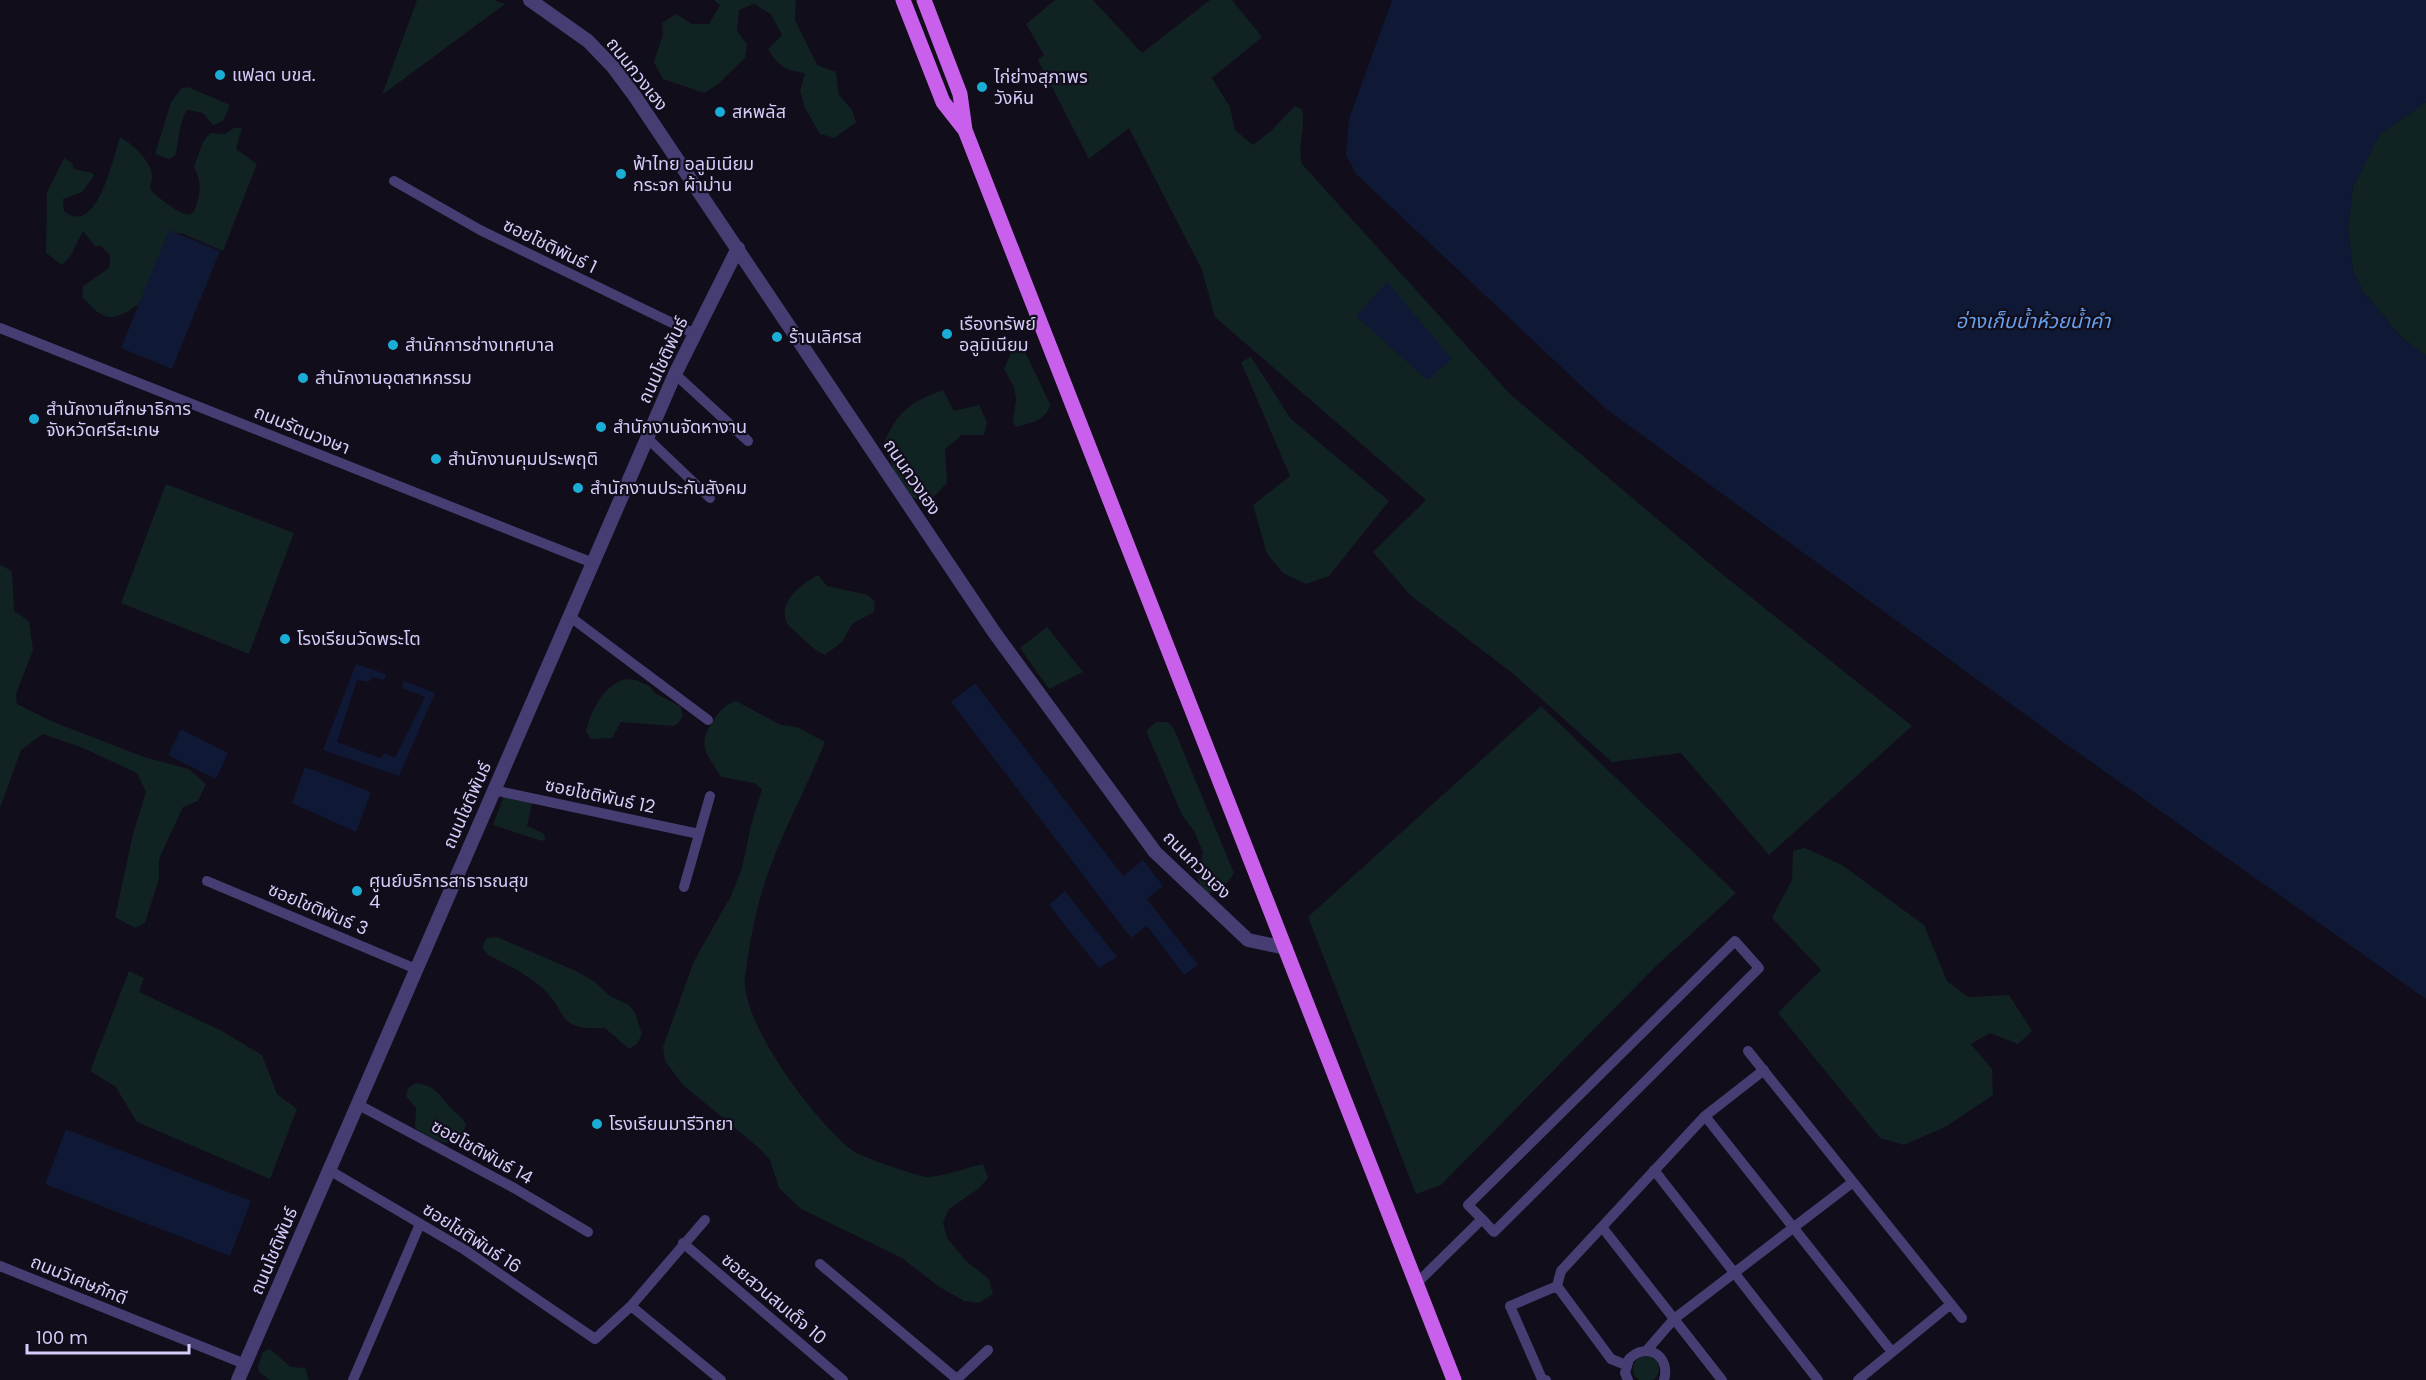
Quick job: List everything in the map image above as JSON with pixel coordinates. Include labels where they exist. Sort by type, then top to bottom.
[{"type":"main road","points":[[903,0],[943,102],[965,130]]},
{"type":"main road","points":[[924,0],[960,94],[965,130],[1454,1380]]},
{"type":"street","name":"ถนนกวงเฮง","points":[[530,0],[588,41],[613,67],[738,248],[994,632],[1155,852],[1248,940],[1286,948]]},
{"type":"street","name":"ซอยโชติพันธ์ 1","points":[[394,181],[480,230],[695,334]]},
{"type":"street","name":"ถนนโชติพันธ์","points":[[238,1380],[675,374],[738,248]]},
{"type":"street","name":"ถนนรัตนวงษา","points":[[0,328],[593,563]]},
{"type":"street","points":[[675,374],[748,441]]},
{"type":"street","points":[[647,438],[710,498]]},
{"type":"street","points":[[569,616],[708,720]]},
{"type":"street","name":"ซอยโชติพันธ์ 12","points":[[494,790],[699,834]]},
{"type":"street","points":[[684,887],[710,796]]},
{"type":"street","name":"ซอยโชติพันธ์ 3","points":[[207,881],[416,969]]},
{"type":"street","points":[[1735,941],[1758,968],[1494,1232],[1482,1219],[1468,1205],[1735,941]]},
{"type":"street","points":[[1748,1051],[1962,1318]]},
{"type":"street","points":[[1557,1287],[1561,1271],[1705,1116],[1764,1071]]},
{"type":"street","name":"ซอยโชติพันธ์ 14","points":[[357,1104],[514,1188],[588,1232]]},
{"type":"street","points":[[1705,1116],[1892,1352]]},
{"type":"street","name":"ซอยโชติพันธ์ 16","points":[[329,1170],[465,1250],[595,1339],[631,1306]]},
{"type":"street","points":[[1654,1170],[1818,1380]]},
{"type":"street","points":[[1628,1380],[1626,1365],[1634,1354],[1647,1350],[1674,1319],[1853,1182]]},
{"type":"street","points":[[1417,1283],[1482,1219]]},
{"type":"street","points":[[705,1220],[631,1306],[721,1380]]},
{"type":"street","points":[[357,1378],[420,1224]]},
{"type":"street","points":[[1602,1227],[1722,1380]]},
{"type":"street","name":"ซอยสวนสมเด็จ 10","points":[[683,1243],[843,1380]]},
{"type":"street","points":[[820,1264],[957,1380],[988,1350]]},
{"type":"street","name":"ถนนวิเศษภักดี","points":[[0,1266],[245,1364]]},
{"type":"street","points":[[1557,1287],[1611,1359],[1626,1365]]},
{"type":"street","points":[[1546,1380],[1542,1379],[1510,1306],[1557,1287]]},
{"type":"street","points":[[1858,1380],[1951,1304]]},
{"type":"street","points":[[1647,1350],[1664,1360],[1666,1367],[1664,1380]]},
{"type":"shaded area","points":[[417,0],[494,0],[505,4],[382,95]]},
{"type":"shaded area","points":[[714,0],[796,0],[795,20],[817,65],[836,72],[839,95],[852,110],[856,122],[835,138],[820,134],[805,108],[800,91],[805,73],[783,67],[772,55],[768,49],[782,35],[771,14],[754,4],[739,10],[737,31],[747,44],[745,58],[717,85],[704,93],[663,79],[654,62],[663,34],[662,23],[676,14],[692,24],[709,24],[720,5]]},
{"type":"shaded area","points":[[1055,0],[1093,0],[1142,53],[1210,0],[1232,0],[1262,37],[1212,78],[1230,107],[1235,130],[1253,145],[1271,131],[1295,106],[1302,109],[1300,149],[1302,164],[1510,394],[1722,574],[1912,726],[1769,855],[1681,753],[1612,762],[1511,672],[1410,595],[1373,552],[1426,500],[1215,317],[1202,270],[1129,128],[1089,159],[1038,60],[1044,55],[1026,24]]},
{"type":"shaded area","points":[[188,87],[230,105],[223,121],[213,125],[203,113],[187,110],[182,121],[175,156],[169,159],[155,154],[171,102],[182,88]]},
{"type":"shaded area","points":[[2426,102],[2426,356],[2401,337],[2362,290],[2353,270],[2348,229],[2353,187],[2380,133]]},
{"type":"shaded area","points":[[234,128],[242,128],[236,149],[257,164],[223,251],[181,233],[172,234],[145,307],[136,306],[119,316],[100,314],[82,297],[83,286],[109,268],[110,255],[101,246],[95,246],[83,231],[71,255],[62,265],[46,253],[47,192],[64,158],[72,163],[74,169],[92,173],[94,176],[82,192],[63,199],[64,211],[76,216],[86,214],[94,205],[108,177],[120,137],[145,158],[151,170],[151,190],[178,211],[189,214],[194,212],[199,195],[199,178],[194,167],[203,142],[210,133],[225,134]]},
{"type":"shaded area","points":[[1017,349],[1025,352],[1050,404],[1046,414],[1042,417],[1016,427],[1013,423],[1016,399],[1014,387],[1004,369],[1012,351]]},
{"type":"shaded area","points":[[1251,357],[1291,419],[1389,501],[1329,576],[1306,584],[1283,573],[1267,554],[1253,505],[1290,476],[1241,362]]},
{"type":"shaded area","points":[[943,390],[954,411],[979,405],[987,422],[984,435],[962,435],[945,449],[947,483],[927,504],[911,497],[893,469],[884,443],[900,415],[914,403]]},
{"type":"shaded area","points":[[166,484],[294,533],[249,654],[121,603]]},
{"type":"shaded area","points":[[0,565],[12,571],[14,611],[29,621],[33,650],[16,694],[17,704],[51,721],[144,757],[189,769],[206,784],[198,801],[183,807],[159,859],[159,879],[145,923],[135,928],[115,917],[133,834],[146,792],[137,773],[83,748],[43,734],[21,750],[0,808]]},
{"type":"shaded area","points":[[818,575],[827,586],[868,595],[875,602],[874,612],[852,624],[842,642],[825,655],[814,649],[790,628],[785,617],[790,597]]},
{"type":"shaded area","points":[[1047,627],[1083,672],[1049,689],[1020,648]]},
{"type":"shaded area","points":[[625,679],[636,680],[649,686],[656,694],[680,706],[683,715],[678,724],[673,726],[621,722],[612,738],[591,739],[586,731],[595,707],[611,687]]},
{"type":"shaded area","points":[[736,701],[781,725],[797,727],[825,742],[773,859],[756,913],[745,978],[747,998],[755,1021],[784,1072],[802,1097],[820,1119],[853,1151],[888,1166],[926,1177],[983,1164],[988,1178],[978,1189],[949,1209],[943,1223],[947,1238],[966,1261],[989,1279],[993,1294],[979,1303],[964,1301],[938,1286],[902,1258],[801,1209],[779,1188],[770,1160],[759,1148],[683,1085],[665,1061],[663,1047],[694,961],[731,896],[742,868],[751,825],[762,789],[754,783],[721,777],[708,756],[704,744],[712,722],[722,709]]},
{"type":"shaded area","points":[[1541,706],[1736,893],[1656,966],[1441,1185],[1416,1194],[1308,917]]},
{"type":"shaded area","points":[[1156,722],[1168,722],[1174,729],[1234,873],[1229,881],[1209,894],[1202,890],[1198,879],[1203,852],[1194,831],[1182,815],[1146,731]]},
{"type":"shaded area","points":[[504,795],[532,803],[527,826],[543,833],[546,839],[542,841],[493,825]]},
{"type":"shaded area","points":[[1805,848],[1842,865],[1924,925],[1947,981],[1968,997],[2009,995],[2032,1031],[2018,1044],[1990,1033],[1971,1044],[1992,1069],[1993,1095],[1947,1126],[1904,1145],[1880,1138],[1778,1013],[1821,970],[1772,918],[1792,880],[1793,851]]},
{"type":"shaded area","points":[[497,937],[576,971],[595,982],[610,996],[629,1005],[635,1013],[642,1034],[637,1044],[629,1049],[605,1028],[589,1028],[569,1023],[540,986],[522,973],[488,955],[482,947],[487,938]]},
{"type":"shaded area","points":[[129,971],[144,978],[139,992],[220,1030],[262,1055],[277,1094],[297,1109],[270,1179],[137,1122],[115,1086],[90,1071]]},
{"type":"shaded area","points":[[416,1083],[434,1089],[466,1124],[457,1140],[445,1142],[437,1140],[415,1128],[416,1108],[406,1096],[408,1088]]},
{"type":"shaded area","points":[[270,1349],[291,1367],[305,1368],[309,1380],[270,1380],[259,1372],[258,1367],[263,1352]]},
{"type":"shaded area","points":[[1646,1356],[1655,1360],[1659,1369],[1655,1378],[1646,1382],[1637,1378],[1633,1369],[1637,1360]]},
{"type":"water","name":"อ่างเก็บน้ำห้วยน้ำคำ","points":[[1392,0],[2426,0],[2426,102],[2380,134],[2353,187],[2348,229],[2353,270],[2362,290],[2401,337],[2426,356],[2426,999],[2056,737],[1606,409],[1356,174],[1346,155],[1349,119]]},
{"type":"water","points":[[169,230],[220,251],[172,369],[121,348]]},
{"type":"water","points":[[1387,282],[1452,359],[1427,380],[1356,316]]},
{"type":"water","points":[[356,664],[386,674],[384,680],[373,677],[368,682],[357,680],[337,742],[380,758],[385,753],[395,758],[425,697],[402,688],[404,681],[435,693],[399,776],[323,750]]},
{"type":"water","points":[[975,683],[1123,876],[1143,860],[1163,886],[1147,899],[1198,965],[1184,975],[1147,926],[1131,938],[951,702]]},
{"type":"water","points":[[181,729],[228,753],[216,779],[168,755]]},
{"type":"water","points":[[305,767],[371,792],[356,832],[292,803]]},
{"type":"water","points":[[1065,891],[1117,957],[1099,968],[1049,905]]},
{"type":"water","points":[[66,1129],[251,1201],[230,1256],[45,1184]]},
{"type":"place","name":"แฟลต บขส.","points":[[220,75]]},
{"type":"place","name":"ไก่ย่างสุภาพร วังหิน","points":[[982,87]]},
{"type":"place","name":"สหพลัส","points":[[720,112]]},
{"type":"place","name":"ฟ้าไทย อลูมิเนียม กระจก ผ้าม่าน","points":[[621,174]]},
{"type":"place","name":"เรืองทรัพย์ อลูมิเนียม","points":[[947,334]]},
{"type":"place","name":"ร้านเลิศรส","points":[[777,337]]},
{"type":"place","name":"สำนักการช่างเทศบาล","points":[[393,345]]},
{"type":"place","name":"สำนักงานอุตสาหกรรม","points":[[303,378]]},
{"type":"place","name":"สำนักงานศึกษาธิการ จังหวัดศรีสะเกษ","points":[[34,419]]},
{"type":"place","name":"สำนักงานจัดหางาน","points":[[601,427]]},
{"type":"place","name":"สำนักงานคุมประพฤติ","points":[[436,459]]},
{"type":"place","name":"สำนักงานประกันสังคม","points":[[578,488]]},
{"type":"place","name":"โรงเรียนวัดพระโต","points":[[285,639]]},
{"type":"place","name":"ศูนย์บริการสาธารณสุข 4","points":[[357,891]]},
{"type":"place","name":"โรงเรียนมารีวิทยา","points":[[597,1124]]}]
